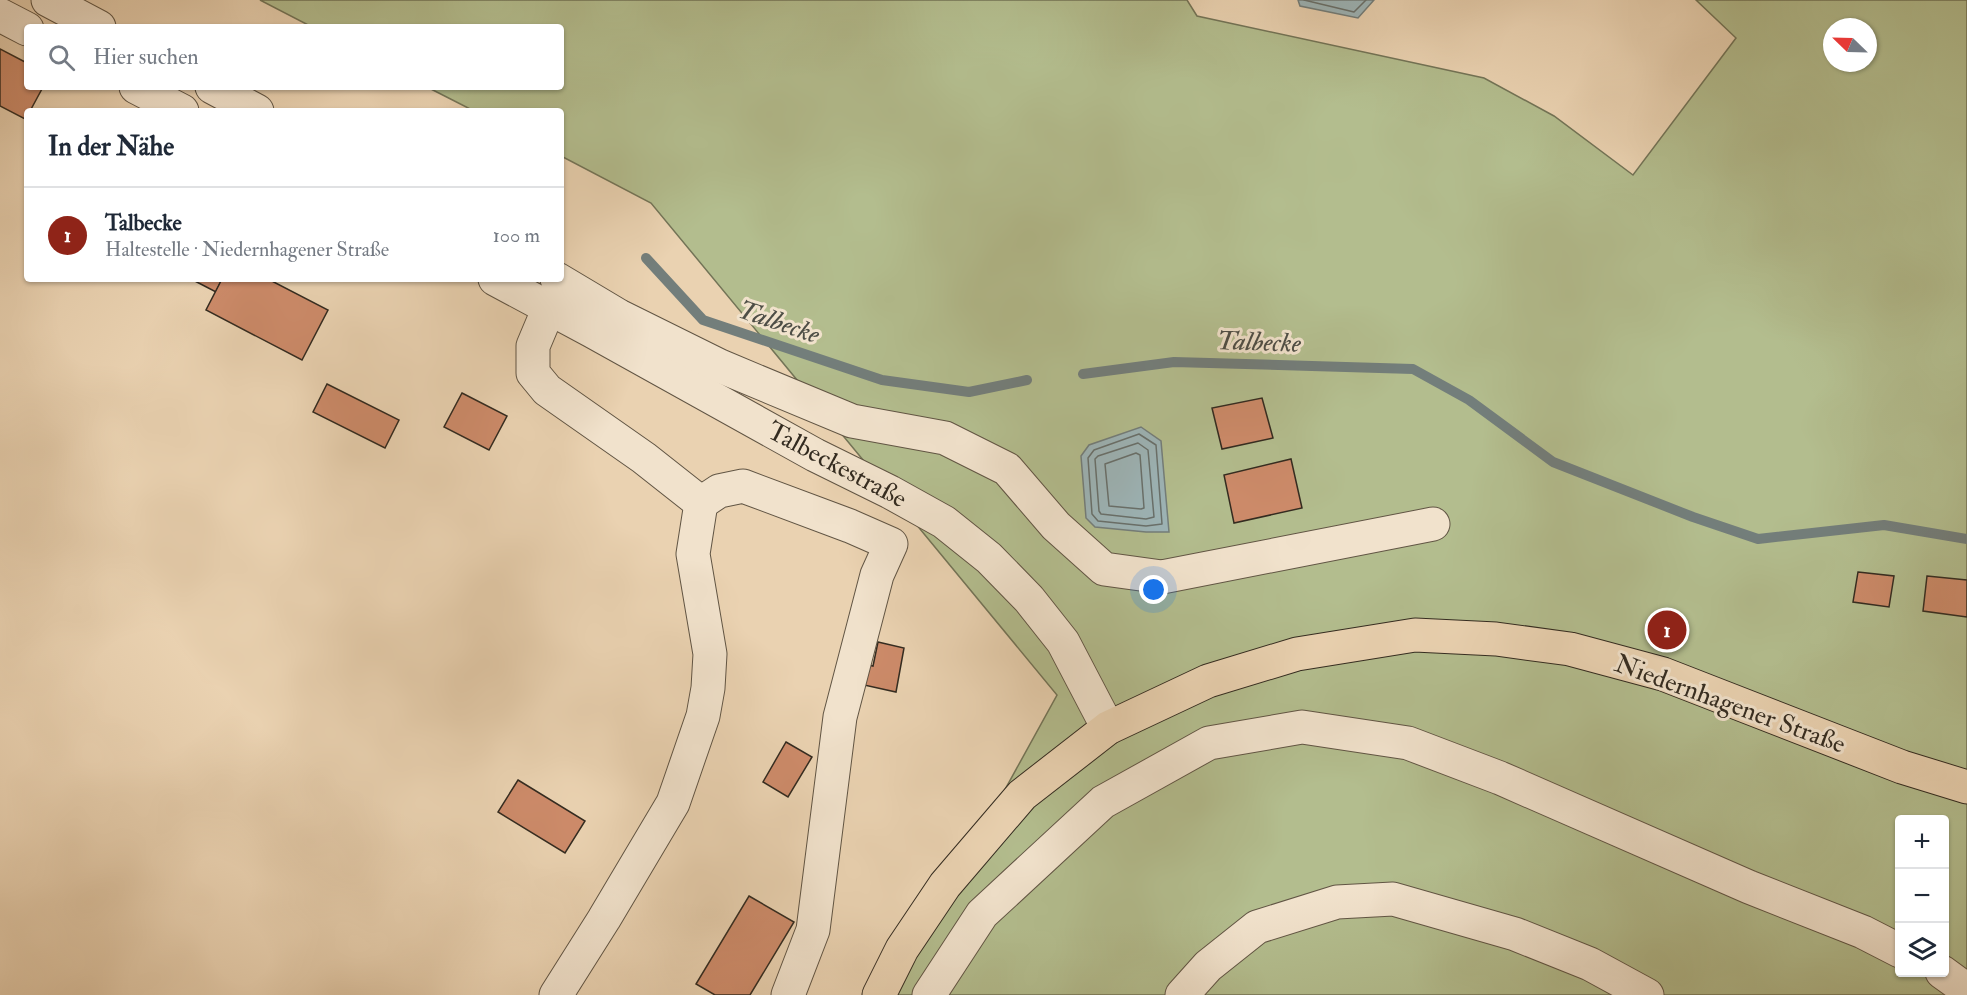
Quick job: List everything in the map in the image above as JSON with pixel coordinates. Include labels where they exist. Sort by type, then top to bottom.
[{"type":"main road","name":"Niedernhagener Straße","points":[[879,995],[902,949],[945,885],[1022,795],[1108,728],[1208,681],[1297,654],[1415,635],[1496,639],[1570,649],[1663,674],[1902,767],[1967,787]]},
{"type":"street","points":[[48,0],[93,24]]},
{"type":"street","points":[[0,15],[24,27]]},
{"type":"street","points":[[142,90],[176,108]]},
{"type":"street","points":[[218,90],[251,108]]},
{"type":"street","name":"Talbeckestraße","points":[[507,282],[553,294],[815,455],[944,522],[989,558],[1029,599],[1064,642],[1108,728]]},
{"type":"street","points":[[701,503],[644,458],[548,390],[533,373],[533,346],[553,294],[619,316],[731,371],[852,421],[945,438],[1007,469],[1056,526],[1104,569],[1162,577],[1433,524]]},
{"type":"street","points":[[556,995],[673,803],[703,716],[708,688],[710,654],[693,554],[701,503],[719,491],[744,486],[891,544]]},
{"type":"street","points":[[788,995],[813,930],[840,717],[877,575],[891,544],[944,522]]},
{"type":"street","points":[[930,995],[982,914],[1103,802],[1209,743],[1302,727],[1408,743],[1500,778],[1749,887],[1863,932],[1895,949]]},
{"type":"street","points":[[1182,995],[1208,966],[1257,927],[1336,902],[1394,899],[1515,934],[1590,964],[1647,995]]},
{"type":"street","points":[[1949,977],[1967,990]]},
{"type":"green space","points":[[260,0],[1187,0],[1197,16],[1484,78],[1554,116],[1633,175],[1736,38],[1696,0],[1967,0],[1967,995],[892,995],[1057,695],[651,203],[564,158],[564,108],[468,108],[433,90],[564,90],[564,24],[306,24]]},
{"type":"water","points":[[1298,0],[1374,0],[1358,18],[1300,6]]},
{"type":"water","points":[[1141,427],[1161,441],[1169,532],[1095,527],[1086,518],[1081,456],[1089,445]]},
{"type":"building","points":[[0,49],[24,61],[24,90],[41,90],[32,108],[24,108],[24,118],[0,106]]},
{"type":"building","points":[[197,282],[221,282],[216,292]]},
{"type":"building","points":[[220,282],[274,282],[328,310],[302,360],[206,310]]},
{"type":"building","points":[[327,384],[399,420],[385,448],[313,412]]},
{"type":"building","points":[[462,393],[507,416],[489,450],[444,427]]},
{"type":"building","points":[[1262,398],[1273,438],[1222,449],[1212,408]]},
{"type":"building","points":[[1291,459],[1302,508],[1234,523],[1224,475]]},
{"type":"building","points":[[1858,572],[1894,576],[1889,607],[1853,602]]},
{"type":"building","points":[[1927,576],[1967,580],[1967,617],[1923,611]]},
{"type":"building","points":[[878,642],[904,648],[896,692],[864,685],[868,665],[873,666]]},
{"type":"building","points":[[786,742],[812,757],[788,797],[763,782]]},
{"type":"building","points":[[518,780],[585,821],[565,853],[498,812]]},
{"type":"building","points":[[749,896],[794,922],[750,995],[715,995],[696,984]]},
{"type":"waterway","name":"Talbecke","points":[[646,258],[703,320],[882,380],[969,392],[1027,380]]},
{"type":"waterway","name":"Talbecke","points":[[1083,374],[1174,362],[1413,369],[1469,400],[1553,462],[1693,517],[1758,539],[1884,525],[1967,539]]},
{"type":"place","name":"Talbecke","points":[[1667,630]]}]
